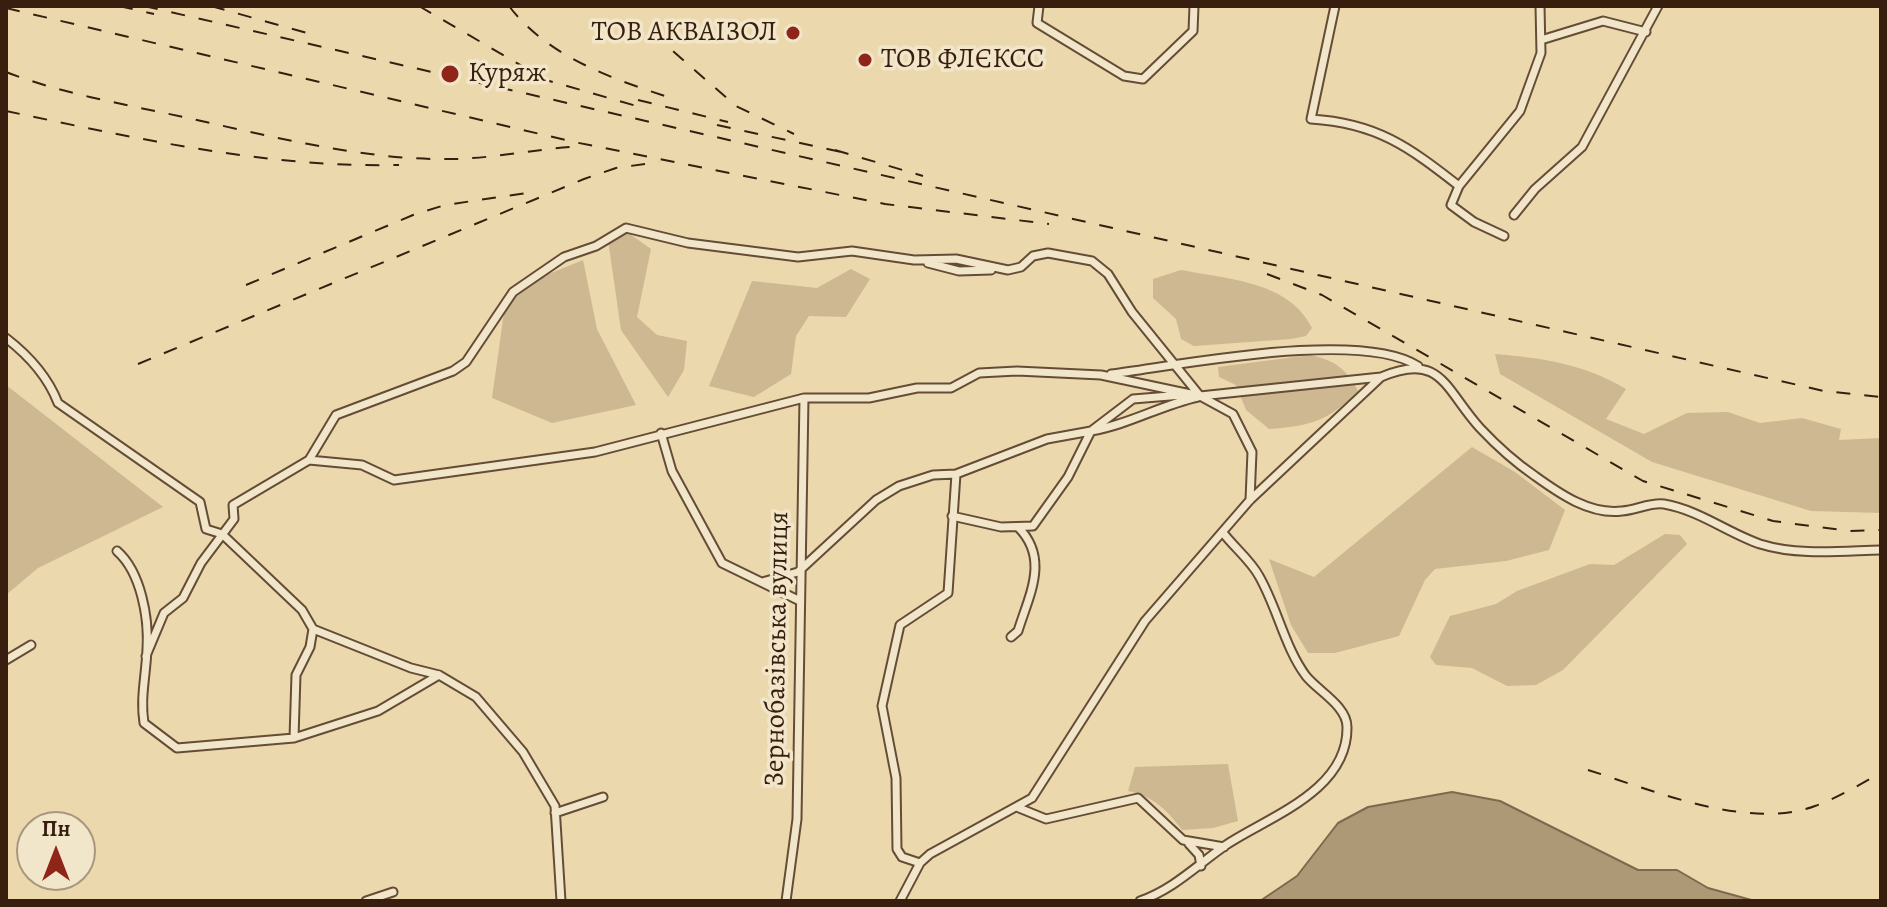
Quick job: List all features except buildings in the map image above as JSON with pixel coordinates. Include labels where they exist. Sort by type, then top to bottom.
[{"type":"street","points":[[1039,6],[1037,23],[1124,76],[1143,79],[1193,31],[1194,6]]},
{"type":"street","points":[[1335,6],[1311,119],[1362,125],[1381,132],[1419,155],[1459,186]]},
{"type":"street","points":[[1504,236],[1474,222],[1451,205],[1459,186],[1520,111],[1541,53],[1540,6]]},
{"type":"street","points":[[1514,215],[1535,189],[1582,147],[1658,6]]},
{"type":"street","points":[[1541,40],[1603,21],[1646,32]]},
{"type":"street","points":[[146,656],[164,613],[183,598],[201,563],[234,519],[233,505],[309,460],[336,415],[453,371],[466,362],[513,292],[564,257],[596,246],[626,228],[688,243],[798,257],[852,251],[914,260],[956,259],[1008,270],[1021,267],[1033,256],[1048,253],[1092,261],[1108,274],[1132,312],[1200,396]]},
{"type":"street","points":[[6,338],[22,350],[52,386],[58,403],[200,502],[206,529],[222,534],[302,610],[313,629],[411,668],[439,675],[476,697],[513,741],[555,806],[561,901]]},
{"type":"street","points":[[309,460],[362,465],[394,480],[595,452],[804,398],[869,398],[917,388],[951,388],[979,373],[1101,375],[1307,351],[1391,353],[1453,388],[1479,427],[1533,475],[1592,510],[1620,512],[1662,504],[1711,520],[1758,543],[1792,551],[1881,550]]},
{"type":"street","points":[[762,582],[798,572],[876,500],[899,486],[933,475],[956,474],[1047,439],[1107,429],[1164,405],[1200,396],[1381,377],[1405,367],[1418,366]]},
{"type":"street","points":[[1101,375],[1200,396],[1233,414],[1252,452],[1250,500]]},
{"type":"street","points":[[900,901],[920,863],[953,838],[1019,808],[1043,785],[1145,621],[1224,534],[1250,500],[1381,377]]},
{"type":"street","points":[[952,516],[1018,527],[1038,522],[1068,477],[1091,431],[1133,399],[1162,394],[1200,396]]},
{"type":"street","name":"Зернобазівська вулиця","points":[[786,901],[797,819],[798,572],[804,495],[804,398]]},
{"type":"street","points":[[661,433],[672,471],[722,563],[798,600]]},
{"type":"street","points":[[920,863],[902,857],[897,849],[899,807],[882,706],[900,625],[948,593],[956,474]]},
{"type":"street","points":[[1011,637],[1018,631],[1037,567],[1029,542],[1018,527]]},
{"type":"street","points":[[1140,901],[1163,892],[1224,847],[1291,811],[1316,789],[1337,761],[1347,728],[1344,714],[1305,674],[1258,574],[1224,534]]},
{"type":"street","points":[[117,551],[130,563],[135,575],[146,629],[146,656],[140,690],[144,723],[177,748],[294,738],[378,711],[439,675]]},
{"type":"street","points":[[294,738],[296,675],[310,647],[313,629]]},
{"type":"street","points":[[6,660],[31,645]]},
{"type":"street","points":[[555,813],[603,797]]},
{"type":"street","points":[[1019,808],[1046,819],[1138,798],[1171,832],[1187,842],[1199,855],[1201,866]]},
{"type":"street","points":[[1187,842],[1224,847]]},
{"type":"street","points":[[366,901],[393,892]]},
{"type":"shaded area","points":[[627,232],[651,249],[637,317],[657,335],[687,341],[684,370],[668,397],[621,330],[608,240]]},
{"type":"shaded area","points":[[583,260],[597,329],[636,405],[552,423],[492,398],[507,291]]},
{"type":"shaded area","points":[[851,269],[870,279],[846,317],[809,316],[796,336],[791,374],[754,397],[709,386],[752,281],[817,288]]},
{"type":"shaded area","points":[[1181,270],[1237,280],[1273,291],[1302,312],[1312,328],[1306,336],[1291,339],[1194,346],[1181,339],[1176,319],[1153,298],[1153,279]]},
{"type":"shaded area","points":[[1495,354],[1563,364],[1610,380],[1626,389],[1606,419],[1644,434],[1687,413],[1728,412],[1760,423],[1802,418],[1841,429],[1839,440],[1881,438],[1881,513],[1811,511],[1652,462],[1500,374]]},
{"type":"shaded area","points":[[1310,355],[1338,366],[1358,391],[1328,415],[1308,424],[1269,429],[1246,410],[1236,385],[1219,377],[1218,367]]},
{"type":"shaded area","points":[[6,385],[163,507],[38,568],[6,595]]},
{"type":"shaded area","points":[[1472,447],[1515,472],[1565,510],[1549,550],[1506,561],[1435,569],[1425,580],[1399,636],[1335,653],[1308,653],[1291,625],[1269,559],[1314,577]]},
{"type":"shaded area","points":[[1665,534],[1680,535],[1687,544],[1563,670],[1536,685],[1507,686],[1472,668],[1436,665],[1430,657],[1450,616],[1496,604],[1517,591],[1590,564],[1614,565]]},
{"type":"shaded area","points":[[1228,764],[1238,821],[1213,828],[1182,830],[1159,805],[1145,796],[1128,791],[1135,767]]},
{"type":"shaded area","points":[[1452,792],[1500,801],[1638,870],[1677,870],[1708,888],[1755,901],[1260,901],[1297,876],[1338,823],[1368,807]]},
{"type":"railway","points":[[119,6],[154,14]]},
{"type":"railway","points":[[144,6],[1824,391],[1881,397]]},
{"type":"railway","points":[[211,6],[314,35]]},
{"type":"railway","points":[[419,6],[546,80],[647,109]]},
{"type":"railway","points":[[509,6],[542,39],[561,52],[602,73],[668,97]]},
{"type":"railway","points":[[6,8],[574,142],[885,204],[1049,224]]},
{"type":"railway","points":[[652,33],[736,106],[794,134]]},
{"type":"railway","points":[[6,72],[94,98],[352,152],[455,159],[570,147]]},
{"type":"railway","points":[[638,100],[728,122]]},
{"type":"railway","points":[[6,111],[152,141],[250,156],[349,165],[399,165]]},
{"type":"railway","points":[[717,125],[846,153]]},
{"type":"railway","points":[[835,150],[923,176]]},
{"type":"railway","points":[[138,364],[584,179],[616,168],[659,162]]},
{"type":"railway","points":[[246,285],[413,215],[445,205],[534,192]]},
{"type":"railway","points":[[1267,274],[1322,295],[1643,481],[1773,521],[1849,531],[1881,530]]},
{"type":"railway","points":[[1588,770],[1701,805],[1761,814],[1815,806],[1881,773]]},
{"type":"place","name":"ТОВ АКВАІЗОЛ","points":[[793,33]]},
{"type":"place","name":"ТОВ ФЛЄКСС","points":[[865,60]]},
{"type":"place","name":"Куряж","points":[[450,74]]}]
